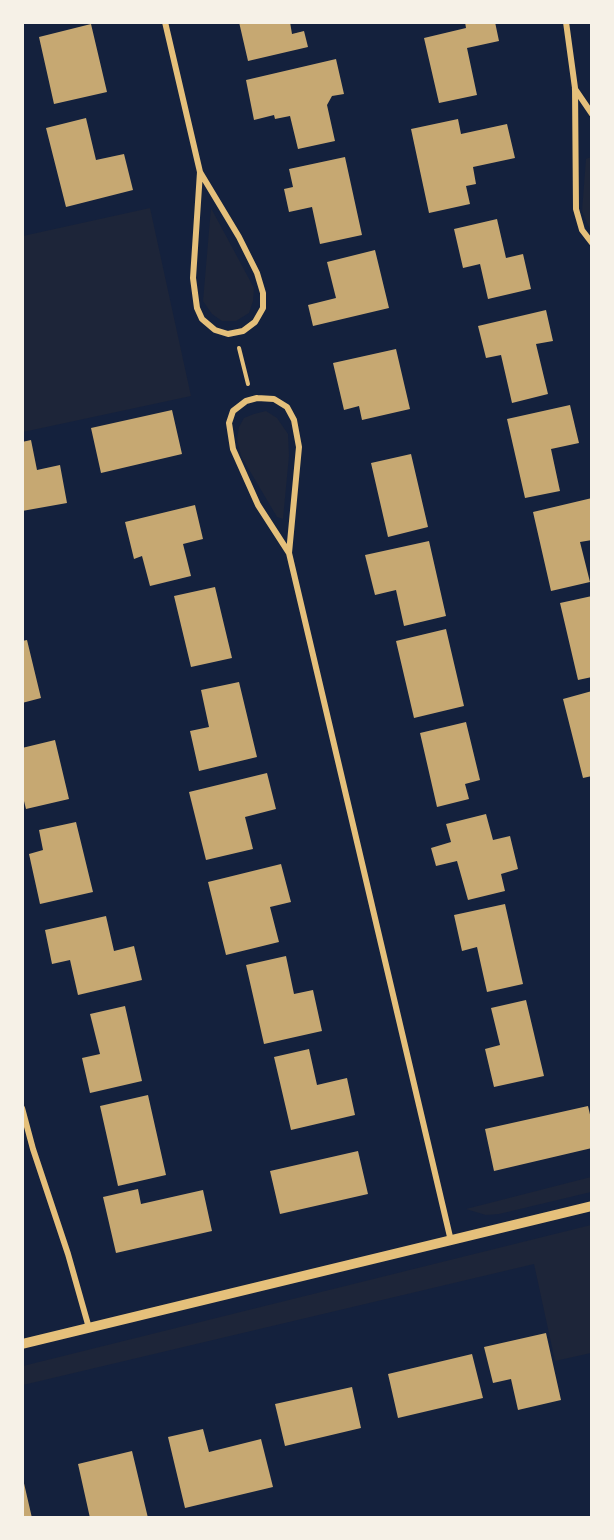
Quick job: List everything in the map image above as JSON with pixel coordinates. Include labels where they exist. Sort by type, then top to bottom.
[{"type":"street","points":[[165,22],[200,172],[193,278],[197,308],[202,319],[215,330],[228,334],[243,331],[255,322],[263,309],[263,293],[257,273],[239,237],[200,172]]},
{"type":"street","points":[[566,22],[575,88],[576,210],[582,230],[591,243]]},
{"type":"street","points":[[575,88],[591,114]]},
{"type":"street","points":[[289,553],[258,505],[232,449],[229,423],[234,411],[246,401],[257,398],[273,399],[287,408],[294,420],[299,447],[289,553],[451,1241]]},
{"type":"street","points":[[22,1108],[89,1328]]},
{"type":"street","points":[[22,1344],[591,1206]]},
{"type":"path","points":[[239,348],[248,384]]},
{"type":"shaded area","points":[[592,157],[591,230],[582,211],[586,159]]},
{"type":"shaded area","points":[[150,208],[191,396],[23,432],[23,236]]},
{"type":"shaded area","points":[[211,208],[254,288],[249,313],[236,321],[222,321],[212,314],[203,301]]},
{"type":"shaded area","points":[[266,411],[277,418],[288,434],[289,456],[283,519],[277,517],[241,456],[237,439],[239,427],[244,418]]},
{"type":"shaded area","points":[[591,1177],[591,1192],[499,1214],[486,1215],[466,1209]]},
{"type":"shaded area","points":[[591,1225],[591,1353],[555,1361],[534,1264],[23,1385],[23,1366]]},
{"type":"building","points":[[239,22],[290,22],[292,34],[304,31],[308,47],[248,61]]},
{"type":"building","points":[[465,22],[495,22],[499,41],[467,48],[477,95],[439,103],[424,38],[466,28]]},
{"type":"building","points":[[91,24],[107,92],[54,104],[39,37]]},
{"type":"building","points":[[336,59],[344,94],[332,96],[327,105],[335,141],[298,149],[290,116],[275,119],[274,115],[254,120],[246,80]]},
{"type":"building","points":[[86,118],[96,160],[124,154],[133,190],[66,207],[46,128]]},
{"type":"building","points":[[458,119],[461,134],[507,124],[515,158],[473,167],[476,184],[466,186],[470,204],[429,213],[411,129]]},
{"type":"building","points":[[345,157],[362,235],[320,244],[312,207],[289,212],[284,189],[293,187],[289,169]]},
{"type":"building","points":[[497,219],[506,258],[523,254],[531,289],[488,299],[480,264],[463,268],[454,229]]},
{"type":"building","points":[[375,250],[389,308],[313,326],[308,305],[336,298],[327,262]]},
{"type":"building","points":[[546,310],[553,341],[536,344],[548,394],[512,403],[501,355],[486,358],[478,326]]},
{"type":"building","points":[[396,349],[410,409],[362,420],[359,406],[344,410],[333,363]]},
{"type":"building","points":[[570,405],[579,443],[551,449],[560,491],[525,498],[507,419]]},
{"type":"building","points":[[172,410],[182,454],[101,473],[91,428]]},
{"type":"building","points":[[31,440],[37,470],[60,465],[67,503],[22,511],[22,442]]},
{"type":"building","points":[[411,454],[428,527],[388,537],[371,463]]},
{"type":"building","points":[[592,498],[592,540],[580,542],[590,582],[551,591],[533,512]]},
{"type":"building","points":[[195,505],[203,539],[183,544],[191,576],[150,586],[142,556],[134,559],[125,522]]},
{"type":"building","points":[[429,541],[446,616],[404,626],[396,590],[375,595],[365,555]]},
{"type":"building","points":[[215,587],[232,658],[191,667],[174,596]]},
{"type":"building","points":[[592,596],[592,677],[578,680],[560,603]]},
{"type":"building","points":[[446,629],[464,706],[414,718],[396,641]]},
{"type":"building","points":[[27,640],[41,698],[22,703],[22,641]]},
{"type":"building","points":[[239,682],[257,757],[199,771],[190,731],[209,727],[201,690]]},
{"type":"building","points":[[592,691],[592,776],[583,778],[563,699]]},
{"type":"building","points":[[466,722],[480,780],[465,784],[469,799],[437,807],[420,733]]},
{"type":"building","points":[[55,740],[69,799],[26,809],[22,793],[22,748]]},
{"type":"building","points":[[267,773],[276,809],[245,817],[253,849],[206,860],[189,792]]},
{"type":"building","points":[[486,814],[493,840],[510,836],[518,869],[501,874],[505,891],[468,900],[457,861],[436,866],[431,848],[451,842],[446,824]]},
{"type":"building","points":[[76,822],[93,892],[40,904],[29,854],[43,850],[39,830]]},
{"type":"building","points":[[281,864],[291,902],[270,907],[279,942],[226,955],[208,882]]},
{"type":"building","points":[[505,904],[523,984],[487,992],[477,947],[462,951],[454,915]]},
{"type":"building","points":[[106,916],[114,951],[134,946],[142,980],[78,995],[70,960],[52,964],[45,930]]},
{"type":"building","points":[[286,956],[294,994],[313,990],[322,1031],[264,1044],[246,965]]},
{"type":"building","points":[[526,1000],[544,1076],[494,1087],[485,1049],[500,1045],[491,1008]]},
{"type":"building","points":[[125,1006],[142,1081],[90,1093],[82,1058],[100,1054],[90,1014]]},
{"type":"building","points":[[309,1049],[317,1085],[347,1078],[355,1115],[291,1130],[274,1057]]},
{"type":"building","points":[[148,1095],[166,1175],[118,1186],[100,1106]]},
{"type":"building","points":[[588,1106],[592,1123],[592,1148],[494,1171],[485,1129]]},
{"type":"building","points":[[358,1151],[368,1194],[280,1214],[270,1171]]},
{"type":"building","points":[[138,1189],[141,1204],[203,1190],[212,1231],[116,1253],[103,1197]]},
{"type":"building","points":[[546,1333],[561,1400],[518,1410],[511,1379],[493,1383],[484,1347]]},
{"type":"building","points":[[472,1354],[483,1398],[398,1418],[388,1374]]},
{"type":"building","points":[[352,1387],[361,1428],[285,1446],[275,1404]]},
{"type":"building","points":[[203,1429],[209,1452],[261,1439],[273,1487],[185,1508],[168,1437]]},
{"type":"building","points":[[132,1451],[148,1518],[90,1518],[78,1464]]},
{"type":"building","points":[[23,1479],[32,1518],[22,1518]]}]
